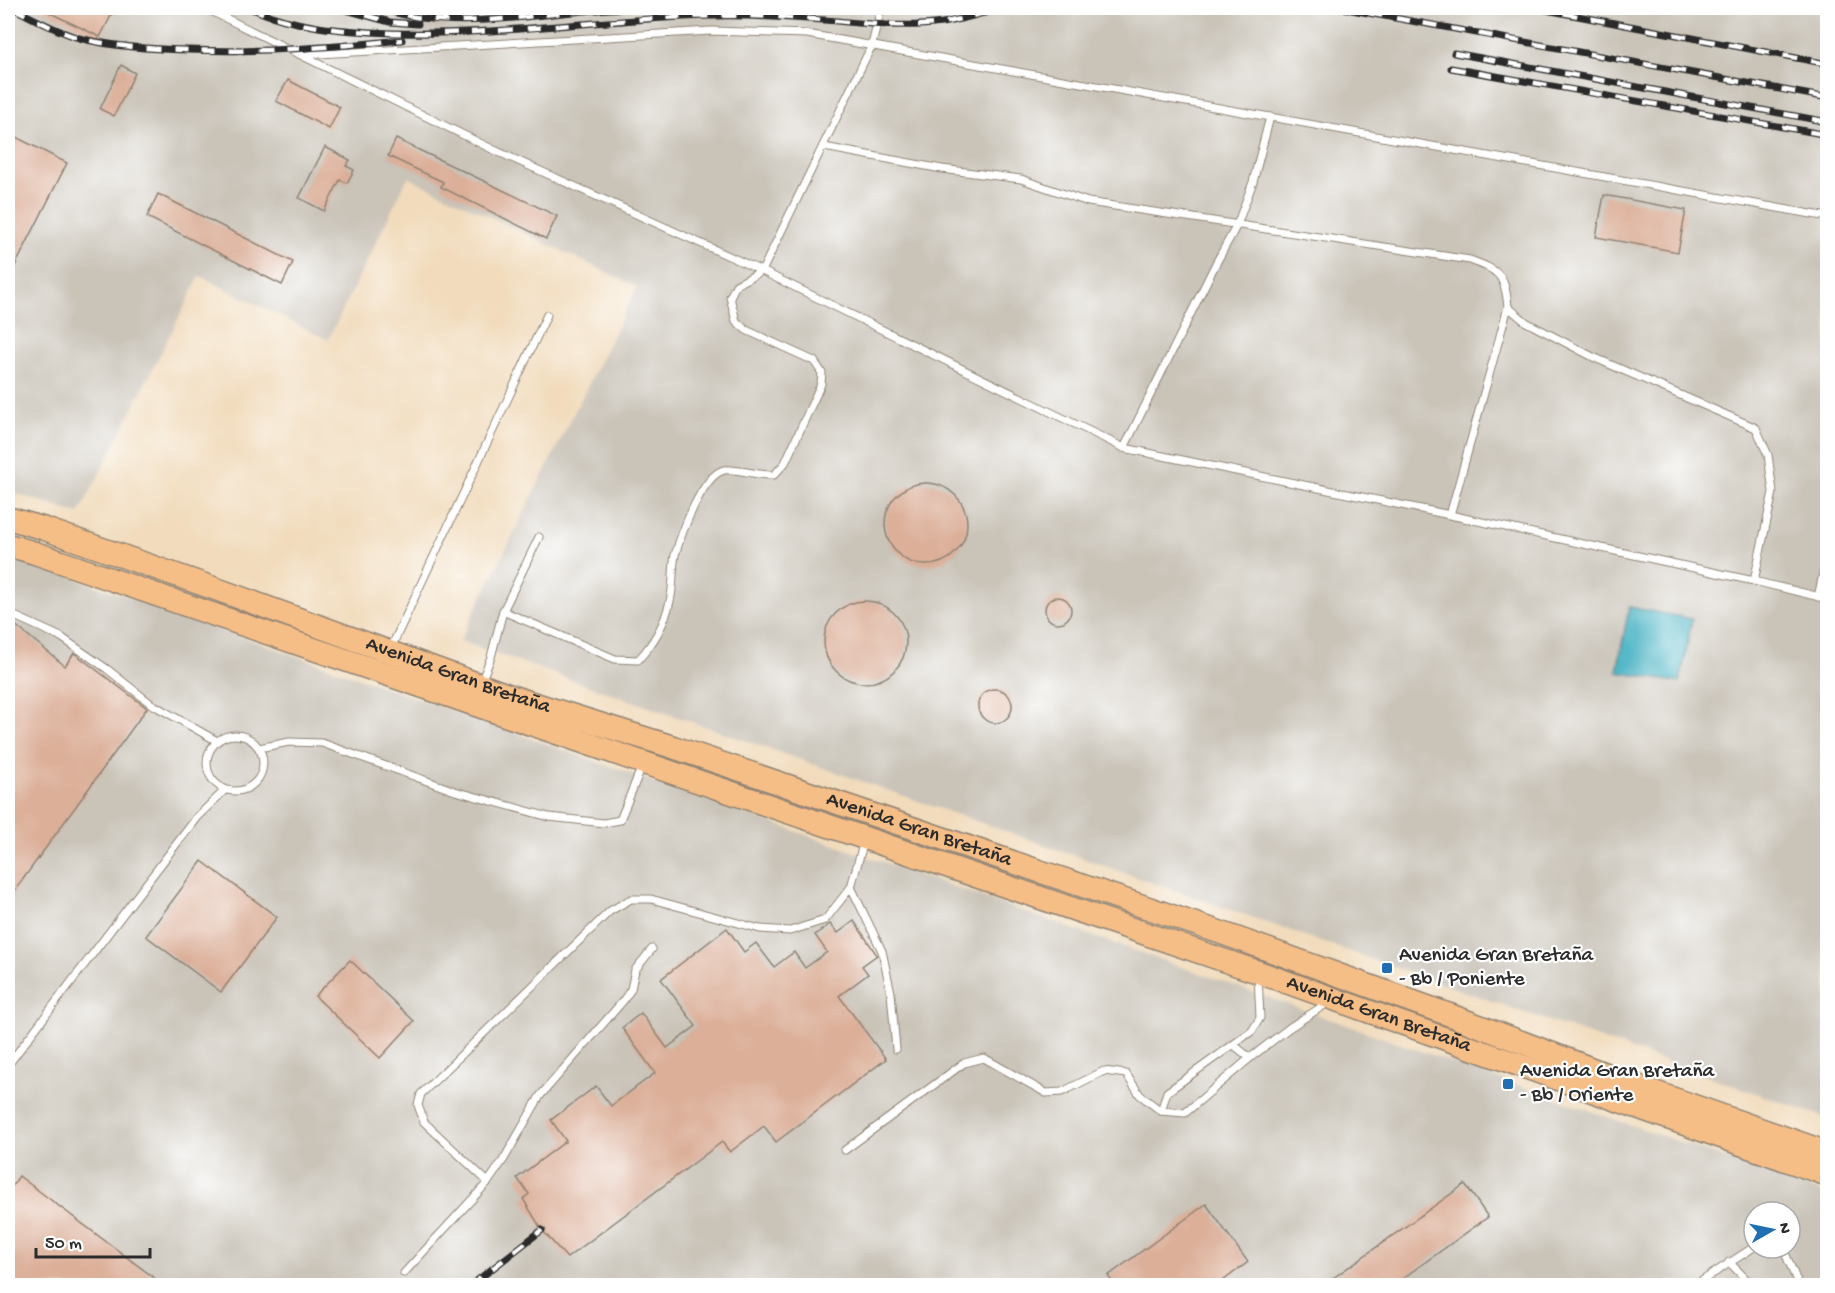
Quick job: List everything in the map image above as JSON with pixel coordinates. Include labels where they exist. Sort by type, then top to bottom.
[{"type":"main road","name":"Avenida Gran Bretaña","points":[[8,518],[216,589],[479,685],[673,747],[1222,933],[1450,1015],[1634,1085],[1827,1153]]},
{"type":"main road","name":"Avenida Gran Bretaña","points":[[8,545],[1258,972],[1827,1175]]},
{"type":"lane","points":[[205,8],[492,149],[762,271],[1124,448],[1450,515],[1827,599]]},
{"type":"lane","points":[[503,611],[615,659],[638,660],[652,645],[671,600],[675,555],[699,494],[714,476],[725,470],[765,476],[774,475],[784,463],[821,384],[822,373],[814,361],[746,330],[736,321],[730,297],[736,285],[762,271],[872,45],[881,8]]},
{"type":"lane","points":[[300,56],[711,31],[807,34],[1827,217]]},
{"type":"lane","points":[[1124,448],[1237,225],[1253,182],[1270,117]]},
{"type":"lane","points":[[824,147],[942,169],[1021,178],[1088,202],[1470,260],[1493,268],[1506,285],[1508,307],[1450,515]]},
{"type":"lane","points":[[1508,307],[1526,322],[1593,357],[1756,428],[1768,455],[1773,492],[1754,581]]},
{"type":"lane","points":[[388,653],[403,626],[547,315]]},
{"type":"lane","points":[[479,685],[491,657],[503,611],[539,537]]},
{"type":"lane","points":[[1818,597],[1827,552]]},
{"type":"lane","points":[[8,613],[62,637],[150,703],[218,741]]},
{"type":"lane","points":[[228,736],[239,736],[250,740],[259,748],[263,759],[262,771],[257,781],[248,789],[237,792],[225,790],[215,783],[209,773],[207,762],[210,750],[218,741],[228,736]]},
{"type":"lane","points":[[259,748],[289,742],[322,743],[455,791],[549,817],[604,823],[620,820],[644,763]]},
{"type":"lane","points":[[8,1065],[197,817],[225,790]]},
{"type":"lane","points":[[488,1182],[424,1122],[418,1106],[421,1094],[610,911],[631,899],[651,899],[760,929],[790,931],[825,920],[851,887],[865,839]]},
{"type":"lane","points":[[851,887],[882,951],[891,993],[896,1049]]},
{"type":"lane","points":[[404,1273],[488,1182],[540,1096],[623,1001],[631,989],[635,970],[652,949]]},
{"type":"lane","points":[[1161,1111],[1167,1092],[1252,1031],[1260,1018],[1258,972]]},
{"type":"lane","points":[[845,1150],[964,1062],[984,1058],[1046,1093],[1062,1092],[1104,1071],[1126,1074],[1140,1095],[1161,1111],[1185,1113],[1289,1028],[1334,999]]},
{"type":"lane","points":[[1234,1045],[1250,1058]]},
{"type":"lane","points":[[1694,1286],[1742,1254]]},
{"type":"lane","points":[[1788,1260],[1799,1286]]},
{"type":"lane","points":[[1729,1262],[1753,1286]]},
{"type":"shaded area","points":[[8,8],[1827,8],[1827,1118],[460,641],[637,287],[408,177],[328,340],[200,276],[79,514],[8,491]]},
{"type":"shaded area","points":[[8,558],[55,571],[1827,1194],[1827,1285],[8,1286]]},
{"type":"water","points":[[1629,607],[1692,619],[1680,683],[1617,672]]},
{"type":"building","points":[[40,8],[115,8],[100,37]]},
{"type":"building","points":[[121,65],[135,73],[114,116],[100,109]]},
{"type":"building","points":[[288,80],[340,107],[329,129],[276,101]]},
{"type":"building","points":[[8,133],[67,163],[8,280]]},
{"type":"building","points":[[396,139],[557,216],[546,239],[441,187],[443,182],[388,156]]},
{"type":"building","points":[[325,147],[350,160],[346,166],[354,170],[347,183],[340,180],[324,211],[299,198]]},
{"type":"building","points":[[158,194],[293,262],[282,285],[147,217]]},
{"type":"building","points":[[1604,195],[1686,210],[1678,252],[1596,237]]},
{"type":"building","points":[[926,483],[942,486],[955,495],[964,508],[967,524],[964,540],[955,553],[942,562],[926,565],[910,562],[897,553],[888,540],[885,524],[888,508],[897,495],[910,486]]},
{"type":"building","points":[[1058,597],[1067,601],[1071,610],[1067,619],[1058,623],[1049,619],[1045,610],[1049,601]]},
{"type":"building","points":[[865,601],[881,604],[894,613],[903,626],[906,642],[903,658],[894,671],[881,680],[865,683],[849,680],[836,671],[827,658],[824,642],[827,626],[836,613],[849,604]]},
{"type":"building","points":[[8,619],[65,666],[74,653],[147,708],[8,900]]},
{"type":"building","points":[[995,689],[1007,694],[1012,706],[1007,718],[995,723],[983,718],[978,706],[983,694]]},
{"type":"building","points":[[202,861],[277,917],[221,992],[146,936]]},
{"type":"building","points":[[854,921],[877,955],[862,966],[868,974],[839,996],[886,1059],[776,1142],[764,1126],[730,1152],[722,1142],[567,1258],[542,1230],[523,1199],[529,1194],[517,1178],[566,1141],[551,1120],[596,1086],[611,1106],[655,1073],[622,1028],[641,1013],[667,1048],[696,1026],[661,979],[727,928],[744,952],[756,943],[774,967],[794,952],[805,968],[827,952],[815,935],[830,924],[838,933]]},
{"type":"building","points":[[350,960],[414,1021],[380,1058],[315,996]]},
{"type":"building","points":[[19,1176],[165,1286],[8,1286],[8,1192]]},
{"type":"building","points":[[1465,1184],[1488,1217],[1392,1286],[1322,1286]]},
{"type":"building","points":[[1206,1204],[1248,1262],[1216,1286],[1115,1286],[1108,1276]]},
{"type":"railway","points":[[13,8],[79,38],[106,44],[146,48],[215,51],[269,50],[402,40]]},
{"type":"railway","points":[[250,8],[302,24],[392,33],[473,32],[715,16],[916,25],[942,23],[1003,8]]},
{"type":"railway","points":[[339,8],[390,22],[418,24]]},
{"type":"railway","points":[[379,8],[404,15],[455,21],[643,8]]},
{"type":"railway","points":[[1341,8],[1828,98]]},
{"type":"railway","points":[[1536,8],[1828,64]]},
{"type":"railway","points":[[1454,53],[1828,122]]},
{"type":"railway","points":[[1451,68],[1828,135]]},
{"type":"railway","points":[[470,1286],[542,1230]]},
{"type":"place","name":"Avenida Gran Bretaña - Bb / Poniente","points":[[1387,968]]},
{"type":"place","name":"Avenida Gran Bretaña - Bb / Oriente","points":[[1508,1084]]}]
